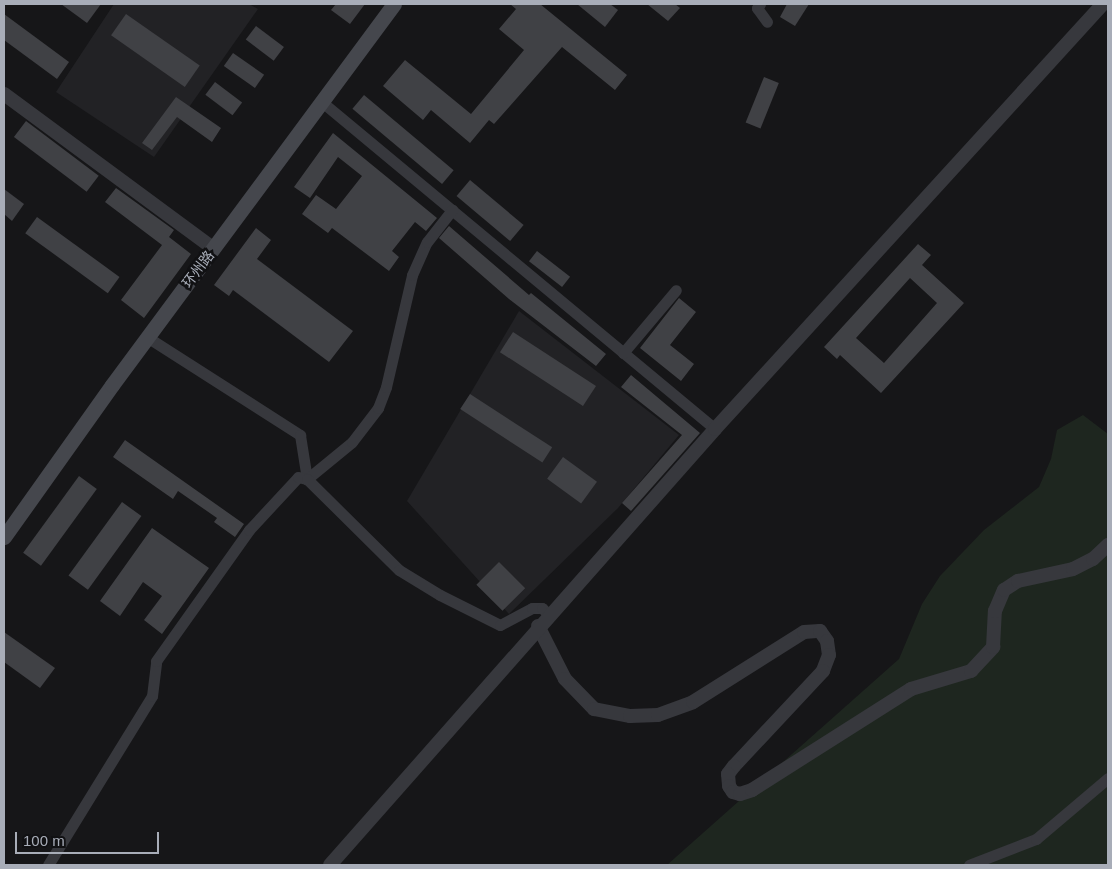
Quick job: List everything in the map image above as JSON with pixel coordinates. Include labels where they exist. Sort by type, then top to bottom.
[{"type":"main road","name":"环州路","points":[[4,537],[147,337],[394,4]]},
{"type":"street","points":[[760,4],[758,8],[767,22]]},
{"type":"street","points":[[330,865],[538,626],[1103,4]]},
{"type":"street","points":[[4,94],[213,248]]},
{"type":"street","points":[[322,102],[715,429]]},
{"type":"street","points":[[307,479],[352,442],[376,412],[386,387],[412,275],[427,242],[452,210]]},
{"type":"street","points":[[623,353],[676,290]]},
{"type":"street","points":[[147,337],[300,434],[307,479]]},
{"type":"street","points":[[48,865],[152,696],[156,661],[249,530],[298,477],[307,479],[399,570],[440,595],[500,625],[532,608],[542,608],[548,615]]},
{"type":"street","points":[[538,626],[565,679],[594,709],[630,716],[658,716],[693,702],[804,632],[820,631],[827,641],[829,655],[823,671],[728,774],[728,786],[733,792],[740,794],[752,790],[911,689],[970,671],[993,647],[995,611],[1004,590],[1018,581],[1073,569],[1093,559],[1108,545]]},
{"type":"street","points":[[970,865],[1036,839],[1108,778]]},
{"type":"shaded area","points":[[114,4],[249,4],[258,9],[154,157],[56,92]]},
{"type":"shaded area","points":[[519,311],[679,435],[618,508],[509,614],[407,501]]},
{"type":"shaded area","points":[[1083,415],[1108,434],[1108,865],[667,865],[899,659],[922,604],[940,576],[984,530],[1039,487],[1051,459],[1057,430]]},
{"type":"building","points":[[61,4],[101,4],[87,23]]},
{"type":"building","points":[[336,4],[365,4],[350,24],[331,10]]},
{"type":"building","points":[[510,4],[540,4],[627,75],[615,90],[562,47],[494,124],[489,120],[470,143],[431,110],[423,120],[383,86],[405,60],[471,114],[524,50],[499,29],[516,9]]},
{"type":"building","points":[[577,4],[610,4],[618,10],[605,27]]},
{"type":"building","points":[[647,4],[675,4],[680,8],[668,21]]},
{"type":"building","points":[[787,4],[809,4],[795,26],[780,17]]},
{"type":"building","points":[[4,14],[69,62],[57,79],[4,40]]},
{"type":"building","points":[[126,14],[200,66],[185,87],[111,35]]},
{"type":"building","points":[[256,26],[284,47],[274,61],[246,40]]},
{"type":"building","points":[[233,53],[264,75],[255,88],[224,66]]},
{"type":"building","points":[[764,77],[779,83],[760,128],[746,122]]},
{"type":"building","points":[[215,82],[242,102],[233,115],[205,95]]},
{"type":"building","points":[[364,95],[454,170],[442,184],[352,109]]},
{"type":"building","points":[[176,97],[221,128],[212,142],[177,117],[152,150],[142,143]]},
{"type":"building","points":[[26,121],[99,176],[87,192],[14,137]]},
{"type":"building","points":[[333,133],[437,218],[426,231],[415,222],[392,251],[399,257],[389,271],[332,228],[328,233],[302,214],[316,195],[336,209],[362,176],[338,157],[310,198],[294,187]]},
{"type":"building","points":[[470,180],[524,225],[510,241],[457,196]]},
{"type":"building","points":[[116,188],[174,230],[169,237],[191,254],[144,318],[121,300],[162,245],[105,202]]},
{"type":"building","points":[[4,189],[24,204],[12,221],[4,214]]},
{"type":"building","points":[[37,217],[120,277],[108,293],[25,233]]},
{"type":"building","points":[[449,226],[529,295],[531,293],[606,354],[596,366],[509,299],[439,238]]},
{"type":"building","points":[[256,228],[271,240],[257,259],[353,331],[329,362],[233,290],[229,296],[214,285]]},
{"type":"building","points":[[918,244],[931,255],[922,265],[964,303],[881,393],[840,355],[837,359],[824,347]],"holes":[[[910,278],[937,303],[884,363],[856,338]]]},
{"type":"building","points":[[537,251],[570,277],[562,287],[529,261]]},
{"type":"building","points":[[679,298],[696,312],[670,345],[694,364],[681,381],[640,348]]},
{"type":"building","points":[[513,332],[596,386],[583,406],[500,352]]},
{"type":"building","points":[[631,375],[700,433],[631,511],[622,503],[682,435],[621,387]]},
{"type":"building","points":[[470,394],[552,447],[542,462],[460,409]]},
{"type":"building","points":[[125,440],[244,524],[235,537],[214,522],[217,518],[178,491],[173,499],[113,457]]},
{"type":"building","points":[[563,457],[597,482],[581,504],[547,479]]},
{"type":"building","points":[[79,476],[97,489],[41,566],[23,553]]},
{"type":"building","points":[[122,502],[141,516],[88,590],[69,576]]},
{"type":"building","points":[[152,528],[209,568],[162,634],[144,620],[162,596],[143,582],[120,616],[100,601]]},
{"type":"building","points":[[499,562],[525,588],[503,611],[476,585]]},
{"type":"building","points":[[4,632],[55,668],[40,688],[4,662]]}]
